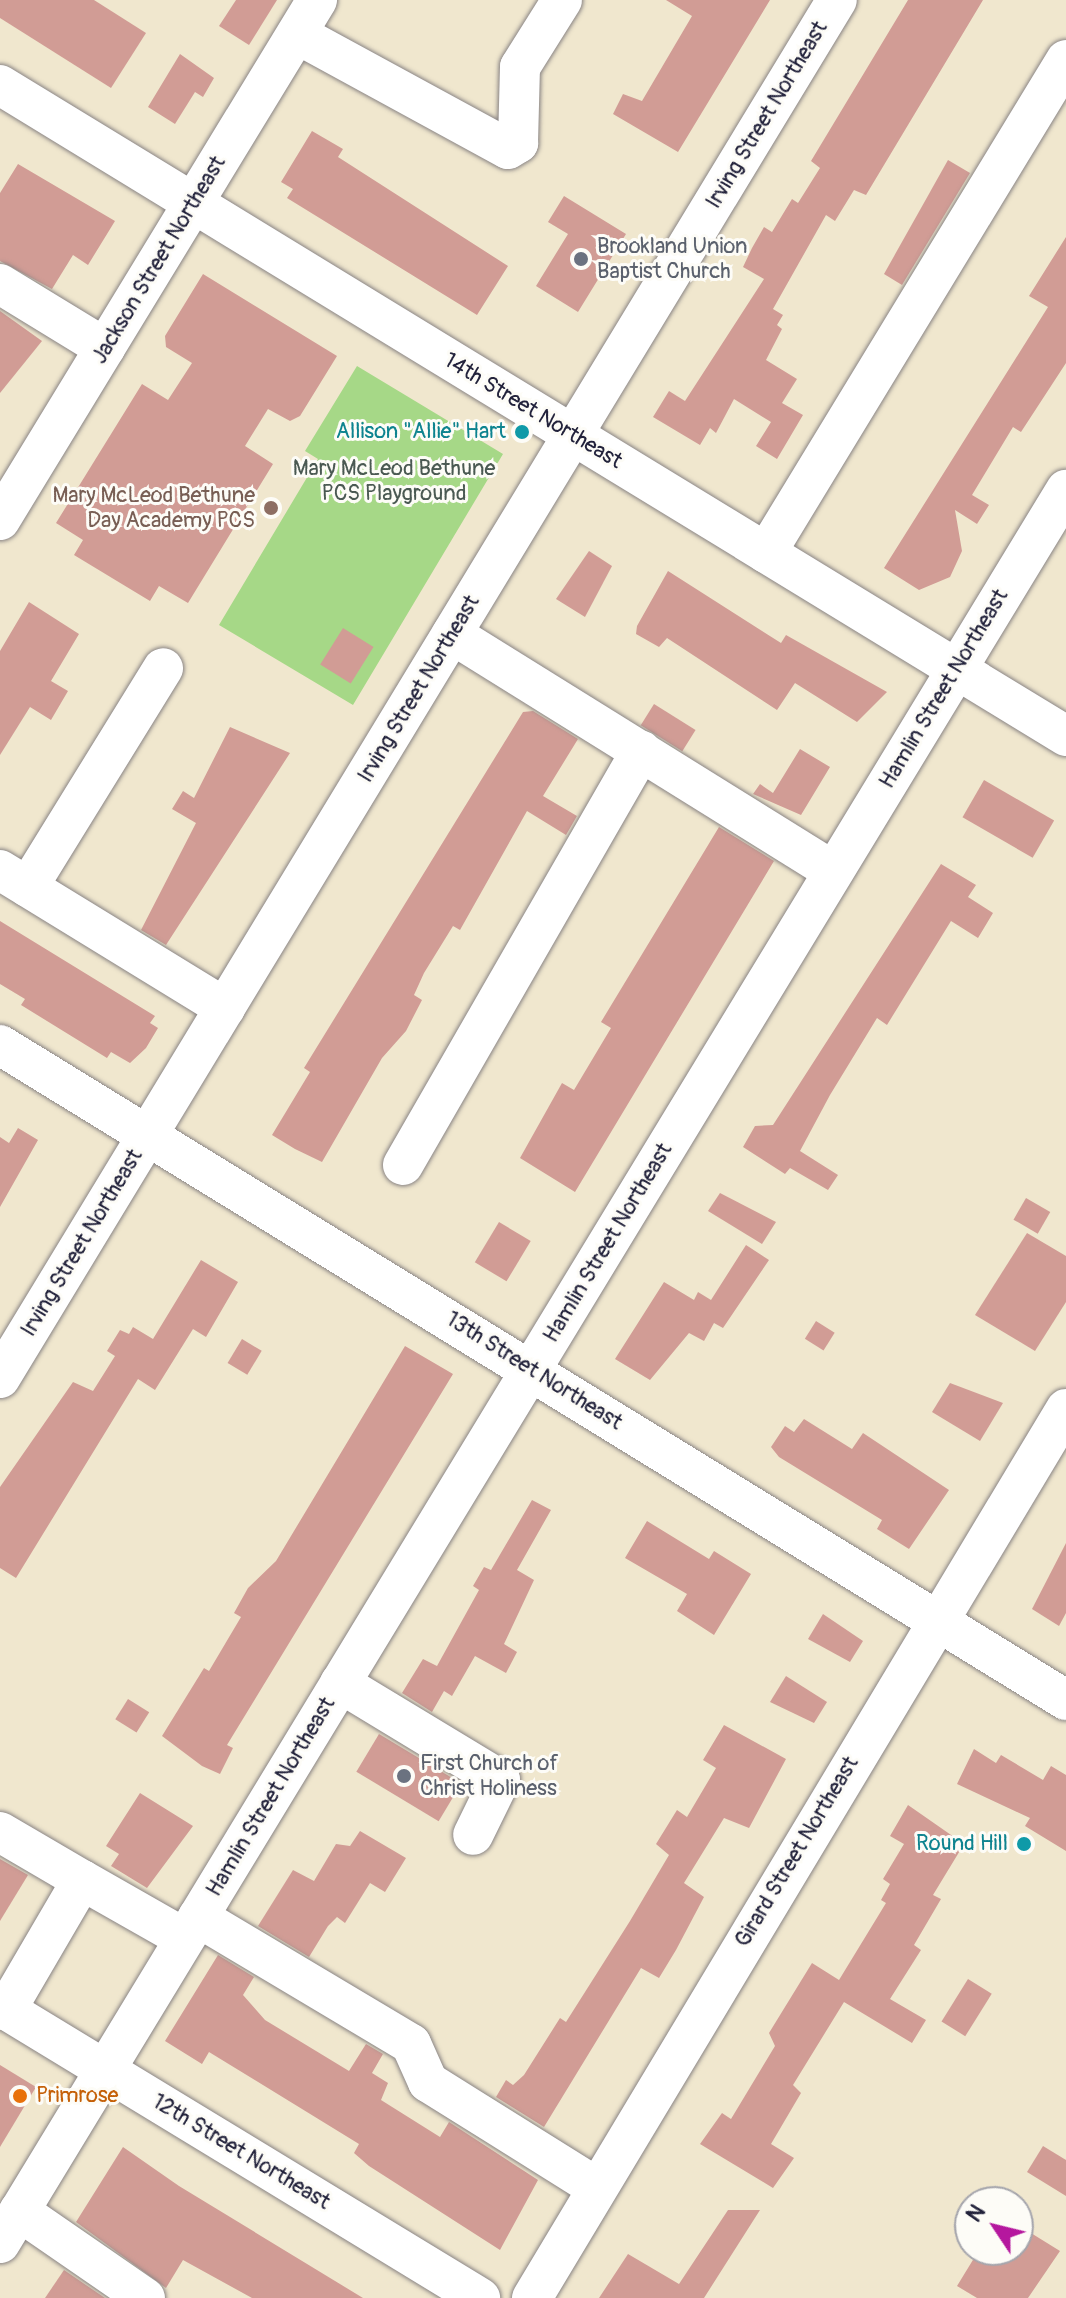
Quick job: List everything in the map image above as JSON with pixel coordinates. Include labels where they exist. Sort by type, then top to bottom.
[{"type":"street","name":"Jackson Street Northeast","points":[[0,520],[317,0]]},
{"type":"street","points":[[297,34],[508,149],[518,143],[520,67],[562,0]]},
{"type":"street","name":"Irving Street Northeast","points":[[0,1378],[837,0]]},
{"type":"street","points":[[766,553],[1066,60]]},
{"type":"street","name":"14th Street Northeast","points":[[0,85],[1066,736]]},
{"type":"street","points":[[0,284],[105,348]]},
{"type":"street","name":"Hamlin Street Northeast","points":[[10,2227],[1066,490]]},
{"type":"street","points":[[452,634],[833,871]]},
{"type":"street","points":[[163,668],[14,878],[225,1008]]},
{"type":"street","points":[[403,1165],[641,751]]},
{"type":"street","name":"13th Street Northeast","points":[[0,1045],[1066,1700]]},
{"type":"street","name":"Girard Street Northeast","points":[[532,2298],[1066,1409]]},
{"type":"street","points":[[340,1683],[500,1780],[473,1835]]},
{"type":"street","points":[[0,1832],[82,1880],[191,1927],[411,2044],[428,2082],[596,2187]]},
{"type":"street","points":[[3,2008],[82,1880]]},
{"type":"street","name":"12th Street Northeast","points":[[3,2008],[480,2298]]},
{"type":"street","points":[[10,2227],[145,2298]]},
{"type":"green space","name":"Mary McLeod Bethune PCS Playground","points":[[357,366],[503,454],[353,705],[219,625],[318,459],[305,451]]},
{"type":"building","points":[[0,0],[94,0],[146,33],[111,88],[0,18]]},
{"type":"building","points":[[236,0],[277,0],[249,45],[219,26]]},
{"type":"building","points":[[666,0],[770,0],[678,152],[613,114],[623,94],[642,101],[692,16]]},
{"type":"building","points":[[908,0],[983,0],[866,195],[854,190],[835,221],[826,215],[773,309],[783,315],[777,325],[782,329],[766,360],[797,379],[782,403],[803,415],[777,459],[756,446],[771,422],[734,399],[716,433],[710,428],[700,445],[653,417],[669,391],[685,401],[764,279],[743,267],[752,248],[764,227],[772,232],[792,199],[798,203],[820,168],[811,161]]},
{"type":"building","points":[[180,54],[214,78],[203,97],[195,92],[175,124],[148,107]]},
{"type":"building","points":[[312,131],[343,149],[338,157],[508,266],[477,315],[287,198],[293,189],[281,182]]},
{"type":"building","points":[[948,160],[970,173],[902,285],[884,274]]},
{"type":"building","points":[[18,164],[115,221],[88,265],[73,255],[52,289],[0,261],[0,193]]},
{"type":"building","name":"Brookland Union Baptist Church","points":[[564,196],[626,234],[578,312],[536,286],[568,234],[548,222]]},
{"type":"building","points":[[1066,237],[1066,363],[1021,432],[1013,427],[972,495],[989,505],[977,524],[955,510],[962,551],[950,577],[919,590],[884,568],[1048,307],[1029,296]]},
{"type":"building","points":[[203,274],[337,356],[300,416],[290,421],[268,409],[245,446],[273,464],[188,603],[159,586],[150,601],[74,555],[83,540],[56,523],[142,384],[168,400],[192,363],[166,347],[165,336]]},
{"type":"building","points":[[0,311],[42,341],[0,393]]},
{"type":"building","points":[[589,551],[612,566],[585,617],[556,599]]},
{"type":"building","points":[[668,571],[781,643],[786,635],[887,692],[857,722],[795,683],[777,710],[667,638],[659,647],[636,634],[637,626]]},
{"type":"building","points":[[29,602],[79,634],[51,681],[68,691],[51,720],[30,707],[0,755],[0,651]]},
{"type":"building","points":[[343,628],[374,647],[351,684],[320,664]]},
{"type":"building","points":[[654,704],[696,730],[682,751],[641,725]]},
{"type":"building","points":[[533,711],[578,739],[543,796],[577,816],[566,835],[527,811],[460,930],[453,926],[424,973],[414,995],[422,1000],[406,1031],[382,1058],[322,1162],[295,1149],[272,1135],[310,1072],[304,1068],[523,712]]},
{"type":"building","points":[[230,727],[290,753],[166,945],[141,930],[196,823],[172,809],[183,791],[194,798]]},
{"type":"building","points":[[800,749],[830,767],[801,815],[753,794],[760,784],[773,793]]},
{"type":"building","points":[[984,780],[1054,820],[1033,858],[962,817]]},
{"type":"building","points":[[719,827],[774,861],[575,1192],[520,1158],[562,1083],[574,1090],[611,1028],[601,1022]]},
{"type":"building","points":[[941,864],[976,885],[968,897],[993,913],[978,938],[951,921],[887,1025],[877,1018],[830,1095],[800,1151],[838,1175],[828,1190],[790,1168],[785,1174],[743,1147],[755,1126],[773,1125]]},
{"type":"building","points":[[0,921],[155,1016],[150,1023],[158,1028],[146,1048],[130,1063],[111,1052],[107,1058],[21,1005],[25,999],[0,984]]},
{"type":"building","points":[[18,1128],[38,1140],[0,1207],[0,1137],[9,1143]]},
{"type":"building","points":[[720,1193],[776,1222],[762,1244],[708,1211]]},
{"type":"building","points":[[1026,1198],[1050,1212],[1038,1234],[1014,1220]]},
{"type":"building","points":[[499,1222],[531,1241],[507,1281],[475,1262]]},
{"type":"building","points":[[1027,1233],[1066,1256],[1066,1302],[1035,1351],[975,1315]]},
{"type":"building","points":[[746,1245],[769,1260],[723,1328],[714,1323],[704,1341],[689,1333],[650,1380],[615,1359],[664,1282],[694,1300],[698,1292],[711,1300]]},
{"type":"building","points":[[201,1260],[238,1282],[206,1337],[193,1329],[155,1390],[138,1379],[16,1578],[0,1568],[0,1487],[73,1382],[93,1391],[115,1356],[107,1351],[120,1330],[129,1334],[133,1327],[153,1339]]},
{"type":"building","points":[[816,1321],[835,1333],[824,1350],[805,1339]]},
{"type":"building","points":[[242,1339],[262,1351],[247,1375],[228,1363]]},
{"type":"building","points":[[405,1346],[453,1374],[227,1745],[233,1748],[220,1774],[202,1766],[162,1736],[204,1668],[209,1671],[241,1617],[234,1613],[248,1588],[276,1561]]},
{"type":"building","points":[[950,1383],[1003,1403],[980,1441],[932,1412]]},
{"type":"building","points":[[804,1419],[852,1449],[863,1433],[949,1490],[909,1549],[877,1529],[882,1520],[779,1457],[771,1447],[785,1426],[794,1432]]},
{"type":"building","points":[[532,1500],[551,1510],[517,1570],[534,1580],[504,1644],[517,1652],[506,1673],[475,1656],[452,1696],[444,1691],[432,1712],[402,1693],[423,1659],[437,1666],[479,1590],[473,1586],[484,1567],[491,1570]]},
{"type":"building","points":[[647,1521],[709,1559],[714,1551],[751,1574],[714,1635],[677,1611],[687,1594],[625,1558]]},
{"type":"building","points":[[1066,1543],[1066,1613],[1059,1626],[1032,1609]]},
{"type":"building","points":[[823,1614],[863,1641],[850,1662],[808,1639]]},
{"type":"building","points":[[786,1676],[827,1702],[814,1723],[770,1702]]},
{"type":"building","points":[[128,1699],[149,1712],[136,1733],[115,1719]]},
{"type":"building","points":[[724,1725],[786,1759],[749,1828],[724,1818],[684,1883],[704,1897],[676,1950],[659,1978],[641,1968],[544,2127],[496,2097],[506,2080],[513,2085],[524,2075],[560,2018],[566,2022],[630,1921],[669,1855],[656,1844],[677,1810],[687,1817],[716,1768],[703,1760]]},
{"type":"building","name":"First Church of Christ Holiness","points":[[379,1734],[461,1783],[439,1821],[356,1772]]},
{"type":"building","points":[[974,1749],[996,1763],[1001,1755],[1043,1780],[1051,1766],[1066,1775],[1066,1851],[1025,1826],[1030,1818],[957,1784]]},
{"type":"building","points":[[140,1793],[193,1826],[147,1888],[111,1866],[119,1854],[106,1846]]},
{"type":"building","points":[[908,1805],[964,1844],[933,1895],[941,1899],[914,1945],[921,1950],[890,1999],[926,2020],[912,2043],[844,2002],[793,2085],[801,2093],[771,2144],[794,2158],[773,2188],[700,2144],[722,2113],[731,2119],[775,2046],[769,2033],[812,1963],[839,1980],[886,1903],[881,1900],[890,1884],[883,1879],[904,1844],[890,1836]]},
{"type":"building","points":[[360,1831],[406,1858],[385,1892],[370,1883],[345,1923],[337,1917],[309,1957],[258,1926],[293,1870],[314,1881],[336,1844],[350,1846]]},
{"type":"building","points":[[0,1859],[28,1875],[0,1921]]},
{"type":"building","points":[[218,1955],[254,1977],[243,1995],[265,2020],[349,2071],[366,2044],[383,2054],[372,2073],[388,2083],[381,2100],[440,2137],[449,2122],[538,2180],[500,2250],[369,2166],[354,2153],[359,2144],[209,2052],[202,2064],[165,2041]]},
{"type":"building","points":[[968,1979],[992,1994],[965,2036],[942,2021]]},
{"type":"building","points":[[0,2065],[36,2087],[0,2147]]},
{"type":"building","points":[[1043,2146],[1066,2160],[1066,2196],[1027,2172]]},
{"type":"building","points":[[123,2147],[179,2186],[363,2298],[252,2298],[183,2260],[166,2288],[76,2222]]},
{"type":"building","points":[[728,2210],[760,2210],[704,2298],[599,2298],[628,2254],[679,2284]]},
{"type":"building","points":[[1034,2235],[1060,2251],[1028,2298],[977,2298],[957,2286],[969,2266],[1034,2266]]},
{"type":"building","points":[[64,2270],[105,2298],[45,2298]]},
{"type":"place","name":"Brookland Union Baptist Church","points":[[581,259]]},
{"type":"place","name":"Allison \"Allie\" Hart","points":[[522,432]]},
{"type":"place","name":"Mary McLeod Bethune Day Academy PCS","points":[[271,508]]},
{"type":"place","name":"First Church of Christ Holiness","points":[[404,1776]]},
{"type":"place","name":"Round Hill","points":[[1024,1844]]},
{"type":"place","name":"Primrose","points":[[20,2096]]}]
